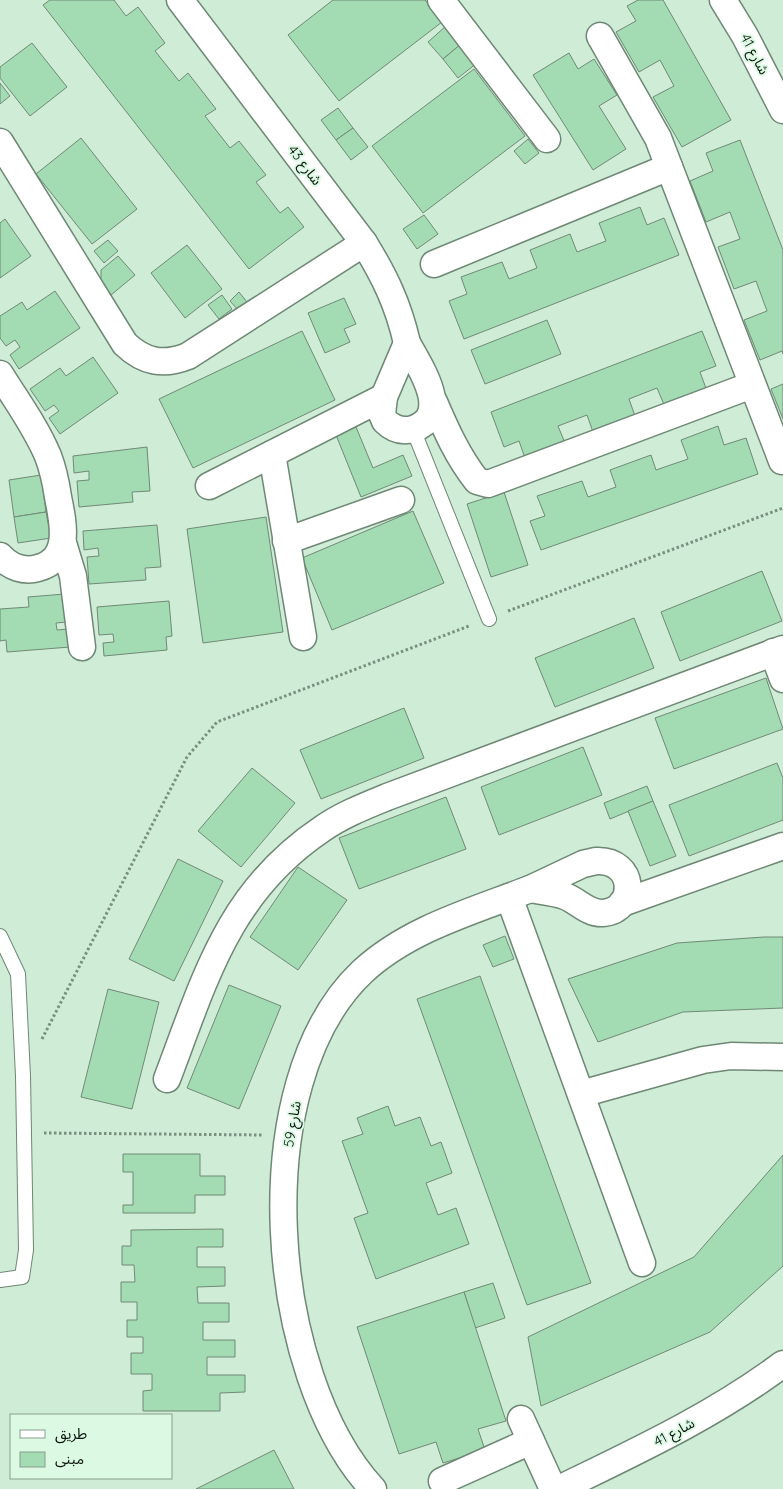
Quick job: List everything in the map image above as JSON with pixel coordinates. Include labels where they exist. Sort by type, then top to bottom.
[{"type":"street","name":"شارع 43","points":[[180,0],[364,243],[388,283],[402,322],[407,343],[433,398],[454,421],[469,455],[470,469],[477,480],[482,483],[494,482],[752,385]]},
{"type":"street","points":[[441,0],[547,139]]},
{"type":"street","name":"شارع 41","points":[[723,0],[745,36],[783,110]]},
{"type":"street","points":[[600,36],[651,124],[670,167],[782,461]]},
{"type":"street","points":[[0,142],[125,344],[135,354],[147,360],[175,361],[188,356],[364,243]]},
{"type":"street","points":[[434,264],[670,167]]},
{"type":"street","points":[[407,343],[384,397],[382,414],[385,421],[398,430],[413,429],[426,420],[433,398]]},
{"type":"street","points":[[0,374],[39,437],[48,456],[63,520],[63,543],[73,576],[82,647]]},
{"type":"street","points":[[209,486],[384,397]]},
{"type":"street","points":[[272,454],[303,637]]},
{"type":"street","points":[[286,541],[401,500]]},
{"type":"street","points":[[0,556],[16,568],[39,568],[58,554],[63,543]]},
{"type":"street","points":[[167,1079],[212,961],[228,929],[247,900],[269,872],[295,848],[324,828],[387,797],[778,651],[783,679]]},
{"type":"street","points":[[642,1263],[581,1094],[520,893],[567,896],[594,912],[610,912],[622,903],[783,846]]},
{"type":"street","name":"شارع 59","points":[[373,1489],[357,1479],[317,1395],[294,1310],[284,1223],[288,1135],[302,1070],[316,1034],[336,1002],[362,973],[391,948],[424,930],[520,893],[583,864],[605,861],[619,866],[626,877],[628,890],[622,903]]},
{"type":"street","points":[[581,1094],[703,1060],[731,1056],[783,1057]]},
{"type":"street","name":"شارع 41","points":[[559,1489],[684,1428],[716,1410],[783,1364]]},
{"type":"street","points":[[442,1481],[526,1430],[553,1489]]},
{"type":"lane","points":[[413,429],[488,619]]},
{"type":"lane","points":[[0,936],[18,974],[24,1133],[26,1267],[22,1277],[0,1280]]},
{"type":"path","points":[[42,1040],[187,757],[217,722],[783,508]]},
{"type":"path","points":[[24,1133],[288,1135]]},
{"type":"building","points":[[50,0],[114,0],[126,16],[138,7],[165,43],[155,51],[179,81],[188,73],[216,109],[205,116],[230,148],[239,141],[266,175],[256,182],[280,213],[288,207],[304,227],[249,269],[43,5]]},
{"type":"building","points":[[333,0],[425,0],[442,22],[339,101],[288,35]]},
{"type":"building","points":[[638,0],[663,0],[731,120],[682,147],[653,97],[674,86],[660,60],[639,72],[616,32],[636,21],[627,6]]},
{"type":"building","points":[[446,26],[461,44],[443,59],[428,42]]},
{"type":"building","points":[[32,43],[67,87],[30,116],[0,78],[0,67]]},
{"type":"building","points":[[461,44],[477,63],[458,78],[443,59]]},
{"type":"building","points":[[569,53],[578,69],[594,59],[617,95],[599,106],[626,149],[593,170],[533,75]]},
{"type":"building","points":[[474,69],[525,136],[423,213],[372,146]]},
{"type":"building","points":[[0,83],[10,96],[0,104]]},
{"type":"building","points":[[338,108],[353,128],[336,140],[321,120]]},
{"type":"building","points":[[353,128],[368,147],[351,160],[336,140]]},
{"type":"building","points":[[81,138],[137,209],[92,244],[36,174]]},
{"type":"building","points":[[528,139],[539,153],[525,164],[514,151]]},
{"type":"building","points":[[740,140],[783,250],[783,354],[782,351],[760,360],[744,320],[767,311],[756,281],[734,289],[718,247],[740,239],[730,212],[706,222],[690,181],[713,171],[706,153]]},
{"type":"building","points":[[640,207],[647,225],[664,218],[679,255],[464,339],[449,301],[467,294],[461,277],[502,262],[509,279],[537,268],[530,250],[570,234],[577,252],[606,241],[599,223]]},
{"type":"building","points":[[424,215],[438,234],[417,249],[403,229]]},
{"type":"building","points":[[5,219],[31,256],[0,278],[0,223]]},
{"type":"building","points":[[108,240],[118,251],[104,263],[94,251]]},
{"type":"building","points":[[187,245],[222,289],[185,318],[151,273]]},
{"type":"building","points":[[118,256],[135,275],[111,295],[101,283],[101,270]]},
{"type":"building","points":[[55,291],[80,328],[19,369],[10,355],[20,347],[15,340],[6,346],[0,338],[0,316],[22,302],[27,310]]},
{"type":"building","points":[[239,292],[247,302],[238,310],[230,301]]},
{"type":"building","points":[[222,295],[232,309],[219,319],[208,305]]},
{"type":"building","points":[[344,298],[356,324],[344,329],[350,342],[325,353],[308,313]]},
{"type":"building","points":[[547,320],[561,354],[485,384],[471,350]]},
{"type":"building","points":[[302,331],[335,400],[193,468],[159,399]]},
{"type":"building","points":[[702,331],[716,366],[700,372],[707,391],[665,407],[657,388],[629,399],[635,416],[593,432],[587,415],[558,426],[565,443],[525,458],[519,441],[504,447],[491,412]]},
{"type":"building","points":[[93,357],[118,393],[60,434],[49,418],[59,411],[54,405],[45,411],[30,389],[60,368],[66,376]]},
{"type":"building","points":[[783,384],[783,419],[771,389]]},
{"type":"building","points":[[718,426],[724,445],[746,438],[758,474],[541,550],[530,521],[545,516],[537,496],[582,481],[588,497],[616,487],[610,470],[651,455],[656,470],[688,459],[681,440]]},
{"type":"building","points":[[356,427],[373,468],[403,455],[412,476],[361,497],[336,435]]},
{"type":"building","points":[[147,447],[150,491],[132,492],[133,502],[79,507],[77,481],[89,480],[89,471],[74,473],[73,456]]},
{"type":"building","points":[[41,475],[46,512],[14,517],[9,480]]},
{"type":"building","points":[[504,492],[528,565],[491,577],[467,504]]},
{"type":"building","points":[[413,511],[444,583],[332,630],[302,558]]},
{"type":"building","points":[[46,512],[51,538],[18,543],[14,517]]},
{"type":"building","points":[[266,517],[283,632],[203,643],[187,529]]},
{"type":"building","points":[[157,525],[161,567],[145,568],[146,580],[89,584],[87,557],[99,556],[98,548],[84,550],[83,531]]},
{"type":"building","points":[[762,571],[782,621],[680,661],[661,612]]},
{"type":"building","points":[[65,594],[67,622],[56,623],[57,630],[68,629],[70,647],[7,652],[6,640],[0,641],[0,609],[29,607],[28,597]]},
{"type":"building","points":[[169,601],[172,636],[166,637],[167,650],[104,656],[103,643],[114,642],[113,634],[99,635],[97,607]]},
{"type":"building","points":[[634,618],[654,668],[555,707],[535,658]]},
{"type":"building","points":[[766,678],[783,729],[674,769],[655,718]]},
{"type":"building","points":[[404,708],[424,758],[321,799],[300,750]]},
{"type":"building","points":[[583,747],[602,795],[499,835],[481,787]]},
{"type":"building","points":[[777,763],[783,778],[783,820],[689,856],[669,805]]},
{"type":"building","points":[[252,768],[295,803],[241,867],[198,831]]},
{"type":"building","points":[[647,786],[653,801],[610,819],[604,803]]},
{"type":"building","points":[[446,797],[466,849],[359,889],[339,838]]},
{"type":"building","points":[[653,801],[676,856],[650,866],[628,811]]},
{"type":"building","points":[[178,859],[223,881],[174,981],[129,959]]},
{"type":"building","points":[[298,867],[347,900],[298,970],[250,937]]},
{"type":"building","points":[[505,936],[514,959],[493,967],[483,945]]},
{"type":"building","points":[[783,937],[783,1008],[683,1012],[598,1042],[568,979],[677,943]]},
{"type":"building","points":[[480,976],[591,1283],[527,1305],[417,999]]},
{"type":"building","points":[[229,985],[281,1006],[239,1109],[187,1088]]},
{"type":"building","points":[[108,989],[159,1002],[132,1109],[81,1097]]},
{"type":"building","points":[[388,1106],[395,1126],[420,1117],[431,1146],[441,1142],[452,1173],[426,1183],[438,1215],[456,1208],[469,1244],[376,1279],[354,1218],[368,1213],[342,1141],[363,1134],[357,1118]]},
{"type":"building","points":[[123,1154],[200,1154],[200,1176],[225,1176],[225,1195],[195,1195],[195,1213],[123,1213],[123,1205],[133,1205],[133,1172],[123,1172]]},
{"type":"building","points":[[783,1155],[783,1266],[710,1332],[541,1406],[528,1337],[694,1257]]},
{"type":"building","points":[[223,1229],[223,1247],[197,1247],[197,1267],[225,1267],[225,1286],[197,1287],[198,1303],[229,1303],[229,1322],[203,1322],[203,1340],[235,1340],[235,1357],[207,1357],[207,1375],[245,1375],[245,1392],[220,1393],[220,1411],[143,1411],[143,1391],[152,1390],[152,1374],[131,1374],[131,1353],[143,1353],[143,1337],[127,1337],[127,1320],[137,1320],[137,1302],[121,1302],[121,1282],[135,1282],[134,1265],[122,1265],[122,1246],[131,1246],[131,1230]]},
{"type":"building","points":[[493,1283],[505,1318],[475,1328],[464,1292]]},
{"type":"building","points":[[464,1292],[506,1421],[478,1429],[485,1450],[443,1463],[436,1442],[399,1454],[357,1327]]},
{"type":"building","points":[[274,1450],[294,1489],[196,1489]]}]
